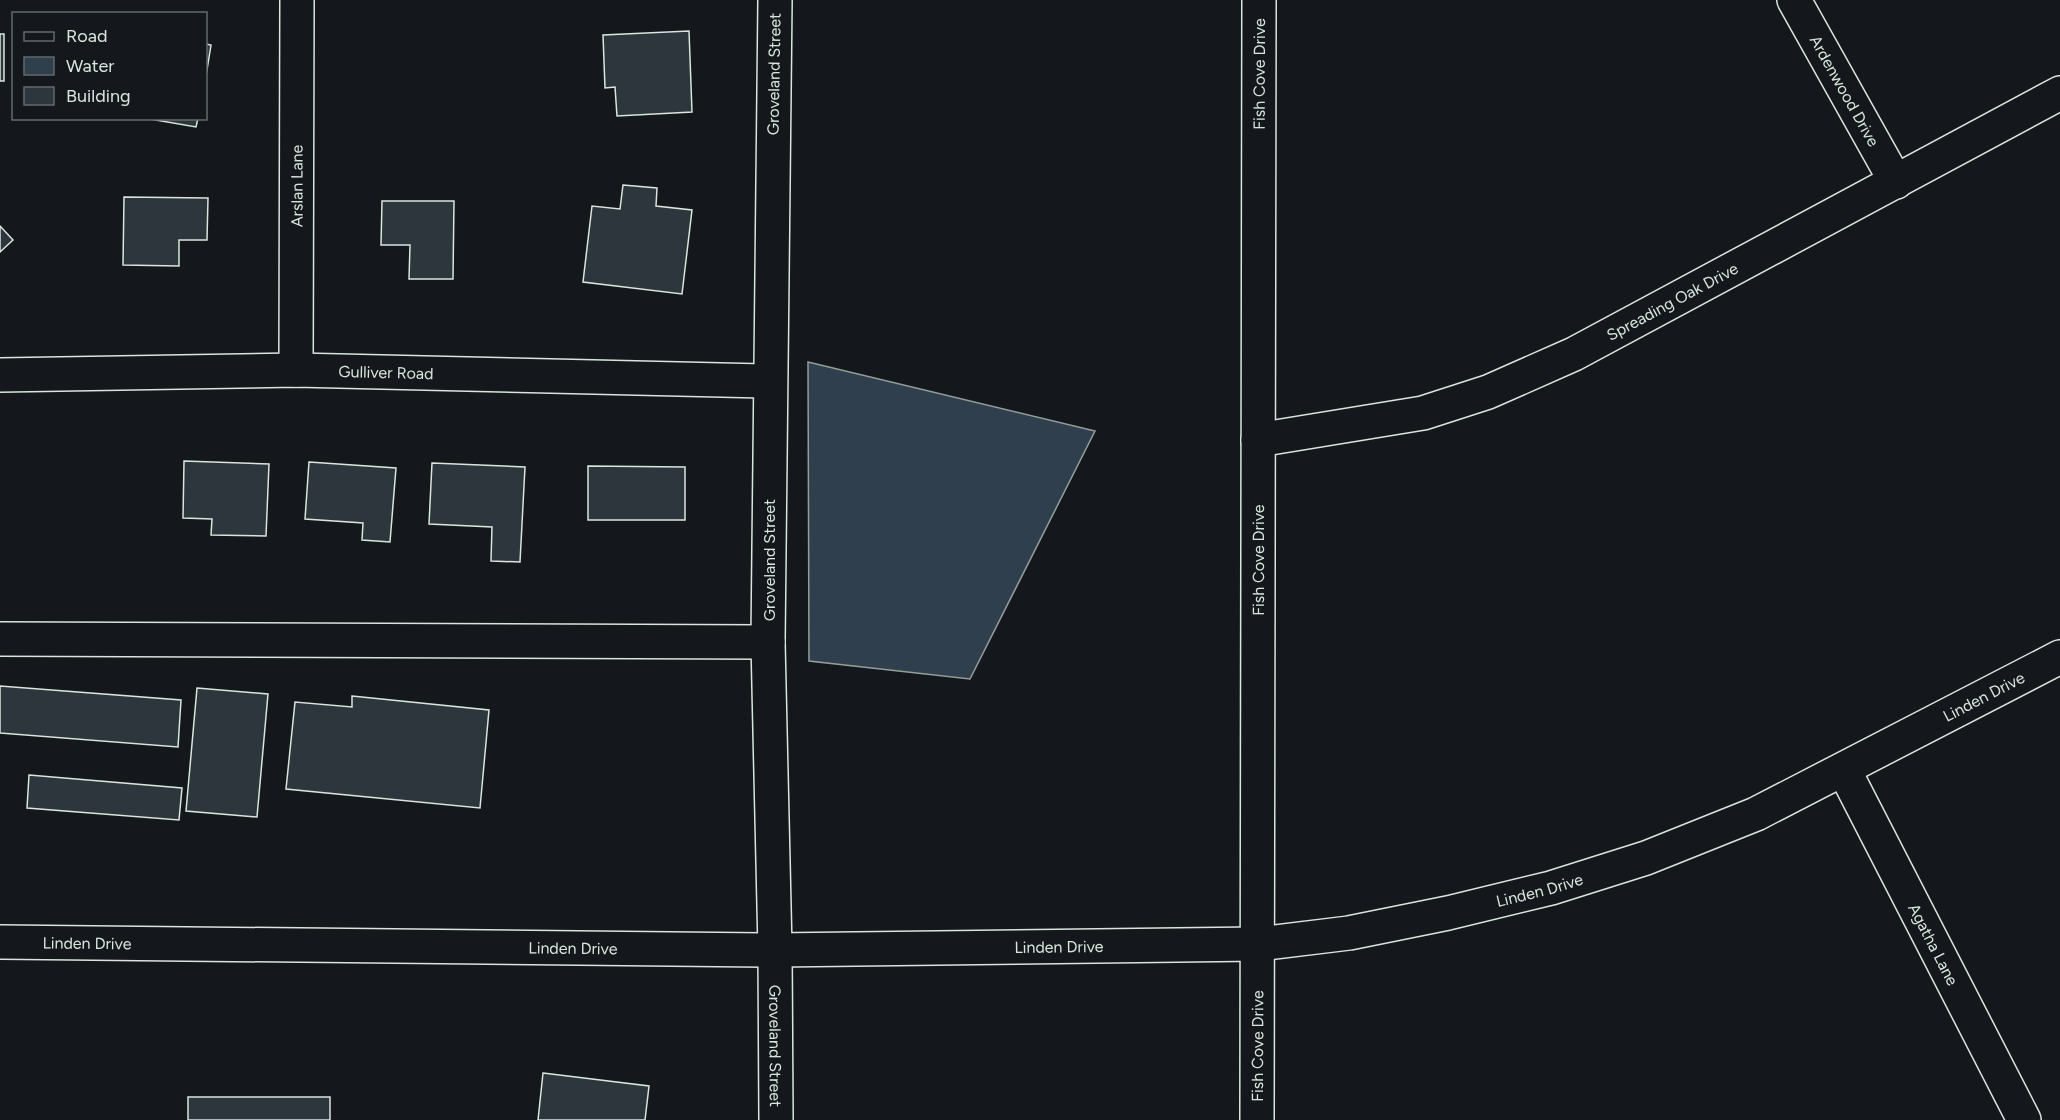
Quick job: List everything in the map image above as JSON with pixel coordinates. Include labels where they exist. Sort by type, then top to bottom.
[{"type":"street","name":"Arslan Lane","points":[[296,370],[297,0]]},
{"type":"street","name":"Groveland Street","points":[[775,0],[768,642],[775,950],[776,1120]]},
{"type":"street","name":"Fish Cove Drive","points":[[1257,1120],[1259,0]]},
{"type":"street","name":"Ardenwood Drive","points":[[1794,0],[1896,182]]},
{"type":"street","name":"Spreading Oak Drive","points":[[1258,440],[1423,412],[1488,392],[1574,354],[2060,93]]},
{"type":"street","name":"Gulliver Road","points":[[0,375],[296,370],[770,381]]},
{"type":"street","points":[[0,639],[768,642]]},
{"type":"street","name":"Linden Drive","points":[[0,942],[775,950],[1258,944],[1349,933],[1448,913],[1551,888],[1646,858],[1756,814],[2060,657]]},
{"type":"street","name":"Agatha Lane","points":[[1844,770],[2024,1120]]},
{"type":"water","points":[[808,362],[1095,431],[970,679],[809,661]]},
{"type":"building","points":[[689,31],[692,112],[617,116],[615,87],[605,88],[603,35]]},
{"type":"building","points":[[0,34],[4,34],[4,81],[0,81]]},
{"type":"building","points":[[207,44],[211,45],[207,70]]},
{"type":"building","points":[[156,120],[198,120],[196,127]]},
{"type":"building","points":[[623,185],[657,188],[656,206],[692,210],[682,294],[583,282],[592,206],[620,209]]},
{"type":"building","points":[[124,197],[208,198],[207,240],[179,240],[179,266],[123,265]]},
{"type":"building","points":[[382,201],[454,201],[453,279],[409,279],[410,245],[381,245]]},
{"type":"building","points":[[0,226],[13,240],[0,252]]},
{"type":"building","points":[[184,461],[269,464],[266,536],[211,535],[212,519],[183,518]]},
{"type":"building","points":[[309,462],[396,468],[390,542],[362,540],[363,523],[305,519]]},
{"type":"building","points":[[432,463],[525,467],[520,562],[491,561],[492,527],[429,524]]},
{"type":"building","points":[[588,466],[685,467],[685,520],[588,520]]},
{"type":"building","points":[[0,686],[181,700],[178,747],[0,733]]},
{"type":"building","points":[[197,688],[268,694],[257,817],[186,811]]},
{"type":"building","points":[[352,696],[489,710],[480,808],[286,789],[295,702],[352,707]]},
{"type":"building","points":[[29,775],[182,788],[179,820],[27,808]]},
{"type":"building","points":[[543,1073],[649,1086],[645,1120],[538,1120]]},
{"type":"building","points":[[188,1097],[330,1097],[330,1120],[188,1120]]}]
